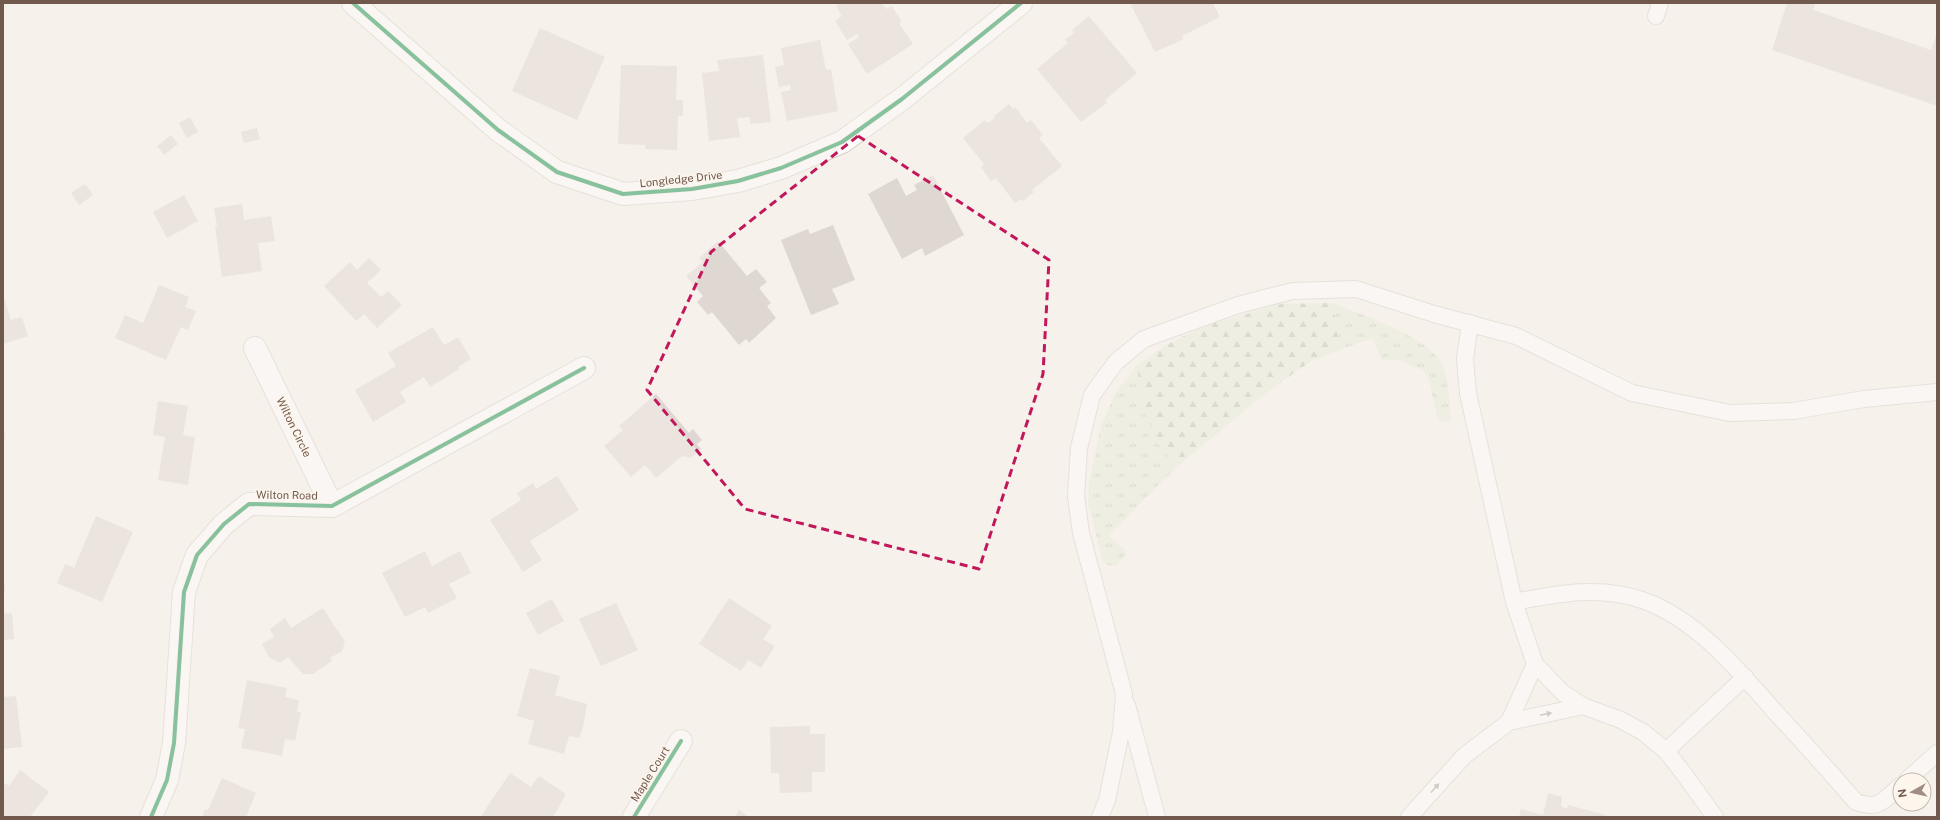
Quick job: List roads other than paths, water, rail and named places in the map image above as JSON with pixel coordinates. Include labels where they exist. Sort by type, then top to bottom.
[{"type":"street","name":"Longledge Drive","points":[[353,3],[498,130],[557,172],[622,194],[692,189],[738,181],[782,168],[842,142],[902,99],[1021,3]]},
{"type":"street","name":"Wilton Circle","points":[[255,348],[332,506]]},
{"type":"street","name":"Wilton Road","points":[[151,817],[167,780],[174,743],[184,592],[197,555],[224,524],[250,504],[332,506],[584,368]]},
{"type":"street","name":"Maple Court","points":[[634,817],[681,741]]},
{"type":"lane","points":[[1157,817],[1081,533],[1076,496],[1079,448],[1092,395],[1116,362],[1144,339],[1238,304],[1293,291],[1356,288],[1434,314],[1516,336],[1632,393],[1730,412],[1793,411],[1864,399],[1937,392]]},
{"type":"lane","points":[[1470,323],[1466,359],[1468,393],[1514,602],[1535,664],[1563,693],[1583,706],[1621,720],[1643,732],[1666,751],[1715,817]]},
{"type":"lane","points":[[1514,602],[1580,592],[1611,593],[1643,600],[1675,616],[1708,641],[1745,677],[1856,802],[1869,806],[1882,803],[1892,794]]},
{"type":"lane","points":[[1509,722],[1535,664]]},
{"type":"lane","points":[[1666,751],[1745,677]]},
{"type":"lane","points":[[1100,817],[1107,800],[1121,732],[1124,694]]},
{"type":"lane","points":[[1409,817],[1464,756],[1509,722],[1583,706]]},
{"type":"lane","points":[[1916,772],[1937,753]]}]
